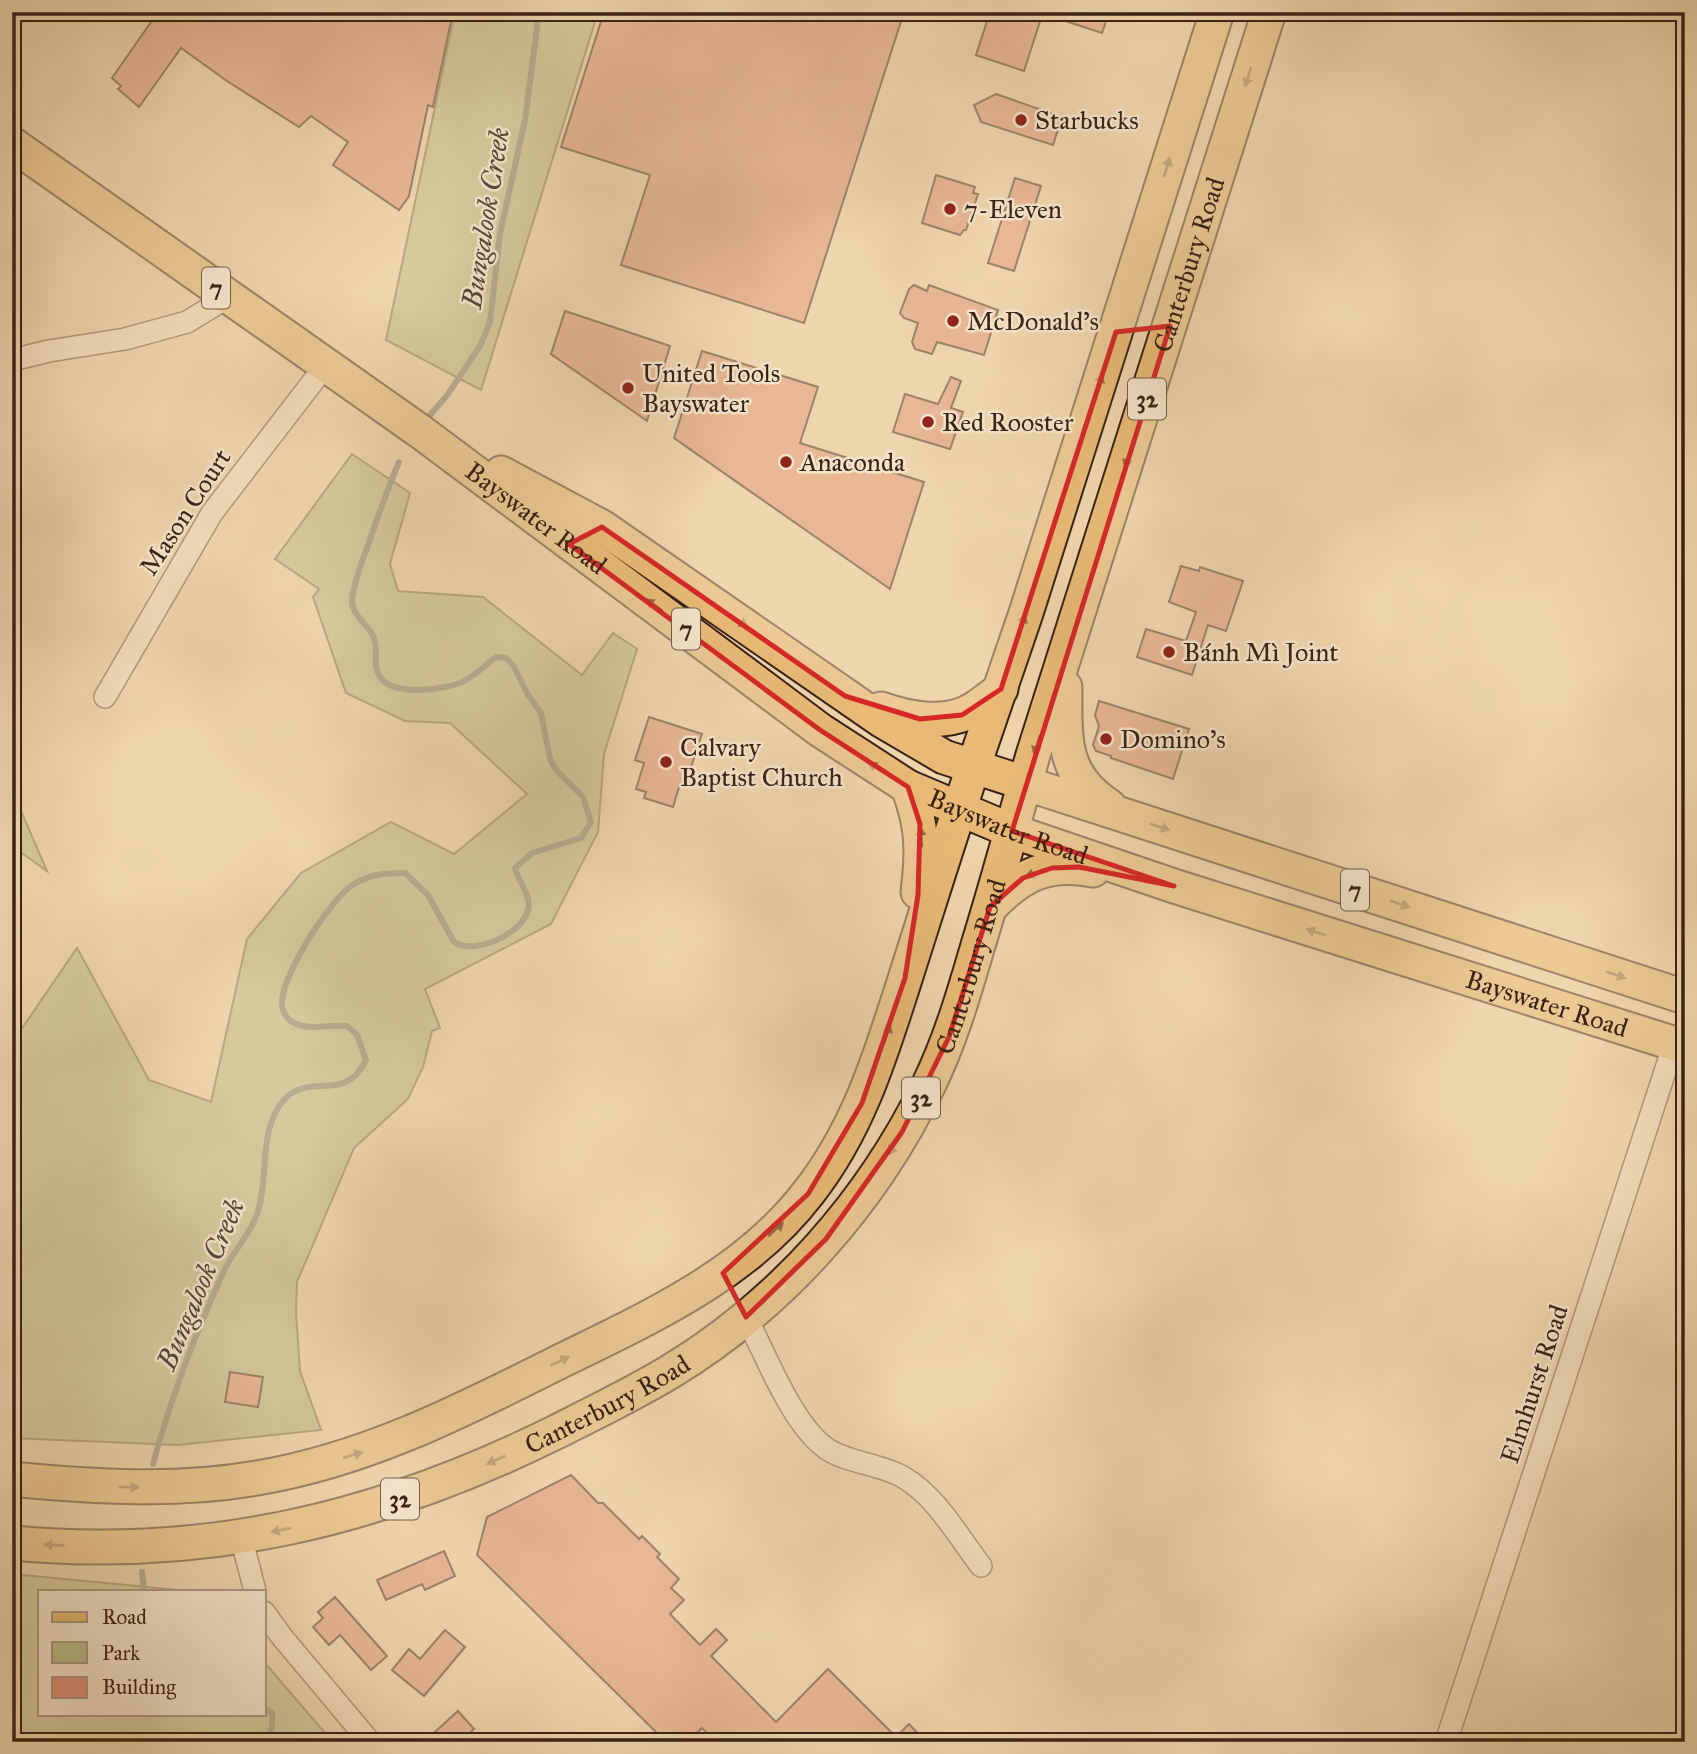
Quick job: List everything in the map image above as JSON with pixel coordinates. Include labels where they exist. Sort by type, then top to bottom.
[{"type":"main road","name":"Canterbury Road","points":[[12,1479],[153,1488],[229,1482],[309,1468],[366,1451],[461,1410],[662,1310],[723,1273],[783,1223],[808,1194],[846,1137],[880,1058],[1217,12]]},
{"type":"main road","name":"Canterbury Road","points":[[12,1543],[146,1545],[241,1537],[361,1511],[440,1484],[585,1418],[669,1372],[746,1317],[799,1270],[826,1240],[877,1174],[929,1084],[949,1037],[990,907],[1024,785],[1269,12]]},
{"type":"main road","name":"Bayswater Road","points":[[12,144],[421,432],[585,529],[944,757],[1685,997]]},
{"type":"main road","points":[[1119,321],[1170,326]]},
{"type":"main road","name":"Bayswater Road","points":[[585,529],[679,623],[820,730],[908,787],[1012,831],[1174,886],[1679,1045]]},
{"type":"main road","points":[[1065,657],[1065,724],[1067,750],[1072,768],[1082,785],[1123,815]]},
{"type":"main road","points":[[845,696],[887,711],[920,719],[939,719],[974,710],[1001,689]]},
{"type":"main road","points":[[905,978],[923,852],[920,824],[908,787]]},
{"type":"main road","points":[[990,907],[1006,890],[1023,878],[1052,868],[1079,867],[1174,886]]},
{"type":"main road","points":[[1679,1045],[1685,1006]]},
{"type":"main road","points":[[723,1273],[746,1317]]},
{"type":"street","points":[[12,360],[125,339],[187,322],[228,297]]},
{"type":"street","name":"Mason Court","points":[[105,697],[212,513],[325,366]]},
{"type":"street","name":"Elmhurst Road","points":[[1447,1742],[1679,1045]]},
{"type":"street","points":[[746,1317],[806,1429],[828,1450],[902,1476],[922,1491],[981,1566]]},
{"type":"street","points":[[241,1537],[255,1590]]},
{"type":"street","points":[[266,1615],[370,1742]]},
{"type":"highlighted area","points":[[1170,326],[1012,831],[1174,886],[1079,867],[1052,868],[1023,878],[990,907],[949,1037],[902,1132],[826,1239],[746,1317],[723,1273],[808,1194],[862,1103],[905,978],[918,895],[920,824],[908,787],[820,730],[569,544],[602,527],[845,696],[920,719],[962,715],[1001,689],[1116,332]]},
{"type":"green space","points":[[455,12],[598,12],[481,390],[386,340]]},
{"type":"green space","points":[[352,454],[410,493],[390,564],[398,591],[483,597],[582,675],[613,633],[637,649],[604,754],[598,832],[551,924],[425,989],[440,1028],[432,1031],[423,1067],[408,1099],[354,1148],[297,1282],[300,1371],[321,1430],[178,1445],[12,1438],[12,1043],[77,948],[149,1080],[211,1102],[247,939],[301,873],[391,822],[454,854],[527,794],[450,723],[405,721],[346,693],[313,597],[319,589],[275,559]]},
{"type":"green space","points":[[12,790],[47,871],[12,846]]},
{"type":"green space","points":[[12,1574],[179,1590],[38,1590],[38,1716],[266,1716],[266,1664],[332,1741],[12,1742]]},
{"type":"building","points":[[158,12],[453,12],[433,107],[428,105],[409,196],[399,210],[333,165],[348,142],[311,116],[299,127],[181,48],[139,107],[118,89],[121,86],[112,78]]},
{"type":"building","points":[[604,12],[904,12],[804,323],[621,265],[650,175],[561,147]]},
{"type":"building","points":[[990,12],[1043,12],[1024,71],[976,55]]},
{"type":"building","points":[[1047,12],[1109,12],[1102,33],[1047,15]]},
{"type":"building","name":"Starbucks","points":[[996,94],[1062,117],[1053,145],[981,122],[974,105]]},
{"type":"building","name":"7-Eleven","points":[[936,175],[975,187],[973,193],[978,194],[966,230],[960,235],[922,223]]},
{"type":"building","points":[[1015,178],[1041,186],[1014,271],[988,263]]},
{"type":"building","name":"McDonald's","points":[[914,285],[927,291],[929,285],[998,310],[984,355],[937,342],[932,354],[915,349],[912,342],[918,323],[904,318],[900,313],[909,289]]},
{"type":"building","name":"United Tools Bayswater","points":[[565,311],[670,346],[647,421],[551,354]]},
{"type":"building","name":"Anaconda","points":[[702,351],[818,387],[800,443],[924,482],[890,589],[674,438]]},
{"type":"building","name":"Red Rooster","points":[[951,377],[961,381],[951,408],[963,412],[950,449],[893,432],[905,394],[938,404]]},
{"type":"building","points":[[1181,566],[1199,571],[1200,567],[1243,581],[1226,631],[1208,625],[1192,675],[1137,657],[1146,629],[1186,641],[1196,612],[1169,602]]},
{"type":"building","points":[[1099,701],[1189,729],[1173,779],[1096,751],[1093,745],[1099,726],[1095,715]]},
{"type":"building","name":"Calvary Baptist Church","points":[[649,717],[702,734],[685,785],[680,784],[673,807],[644,798],[646,792],[636,789],[644,763],[635,760]]},
{"type":"building","points":[[230,1372],[263,1377],[258,1407],[225,1402]]},
{"type":"building","points":[[571,1475],[598,1503],[603,1503],[639,1539],[642,1536],[660,1554],[657,1557],[679,1579],[671,1588],[684,1600],[670,1614],[700,1645],[716,1629],[727,1640],[711,1656],[776,1722],[828,1669],[896,1737],[909,1724],[926,1742],[716,1742],[702,1728],[688,1742],[666,1742],[477,1555],[487,1517]]},
{"type":"building","points":[[444,1551],[455,1576],[425,1590],[422,1584],[386,1600],[377,1580]]},
{"type":"building","points":[[335,1597],[387,1656],[371,1670],[340,1635],[329,1645],[313,1627],[323,1618],[318,1612]]},
{"type":"building","points":[[445,1630],[465,1647],[424,1696],[392,1670],[409,1649],[420,1659]]},
{"type":"building","points":[[458,1711],[474,1729],[460,1742],[424,1742]]},
{"type":"waterway","name":"Bungalook Creek","points":[[431,414],[480,346],[490,322],[500,234],[525,120],[539,12]]},
{"type":"waterway","name":"Bungalook Creek","points":[[153,1464],[176,1389],[204,1317],[225,1269],[257,1214],[263,1187],[266,1145],[279,1106],[289,1095],[300,1089],[347,1082],[357,1074],[366,1060],[357,1035],[347,1026],[300,1025],[289,1019],[283,1011],[282,1001],[291,973],[321,920],[354,884],[379,875],[405,873],[428,895],[454,942],[463,946],[474,946],[497,940],[517,927],[528,910],[526,894],[515,868],[532,853],[581,838],[591,822],[583,797],[557,771],[550,759],[541,713],[528,695],[513,665],[506,658],[496,657],[466,680],[435,689],[397,687],[387,683],[377,672],[375,641],[354,609],[352,599],[360,567],[399,462]]},
{"type":"waterway","name":"Bungalook Creek","points":[[142,1572],[144,1590]]},
{"type":"waterway","name":"Bungalook Creek","points":[[264,1742],[272,1721],[272,1713],[266,1709]]},
{"type":"place","name":"Starbucks","points":[[1021,120]]},
{"type":"place","name":"7-Eleven","points":[[950,209]]},
{"type":"place","name":"McDonald's","points":[[953,321]]},
{"type":"place","name":"United Tools Bayswater","points":[[628,388]]},
{"type":"place","name":"Red Rooster","points":[[928,422]]},
{"type":"place","name":"Anaconda","points":[[786,462]]},
{"type":"place","name":"Bánh Mì Joint","points":[[1169,652]]},
{"type":"place","name":"Domino's","points":[[1106,739]]},
{"type":"place","name":"Calvary Baptist Church","points":[[666,762]]}]
